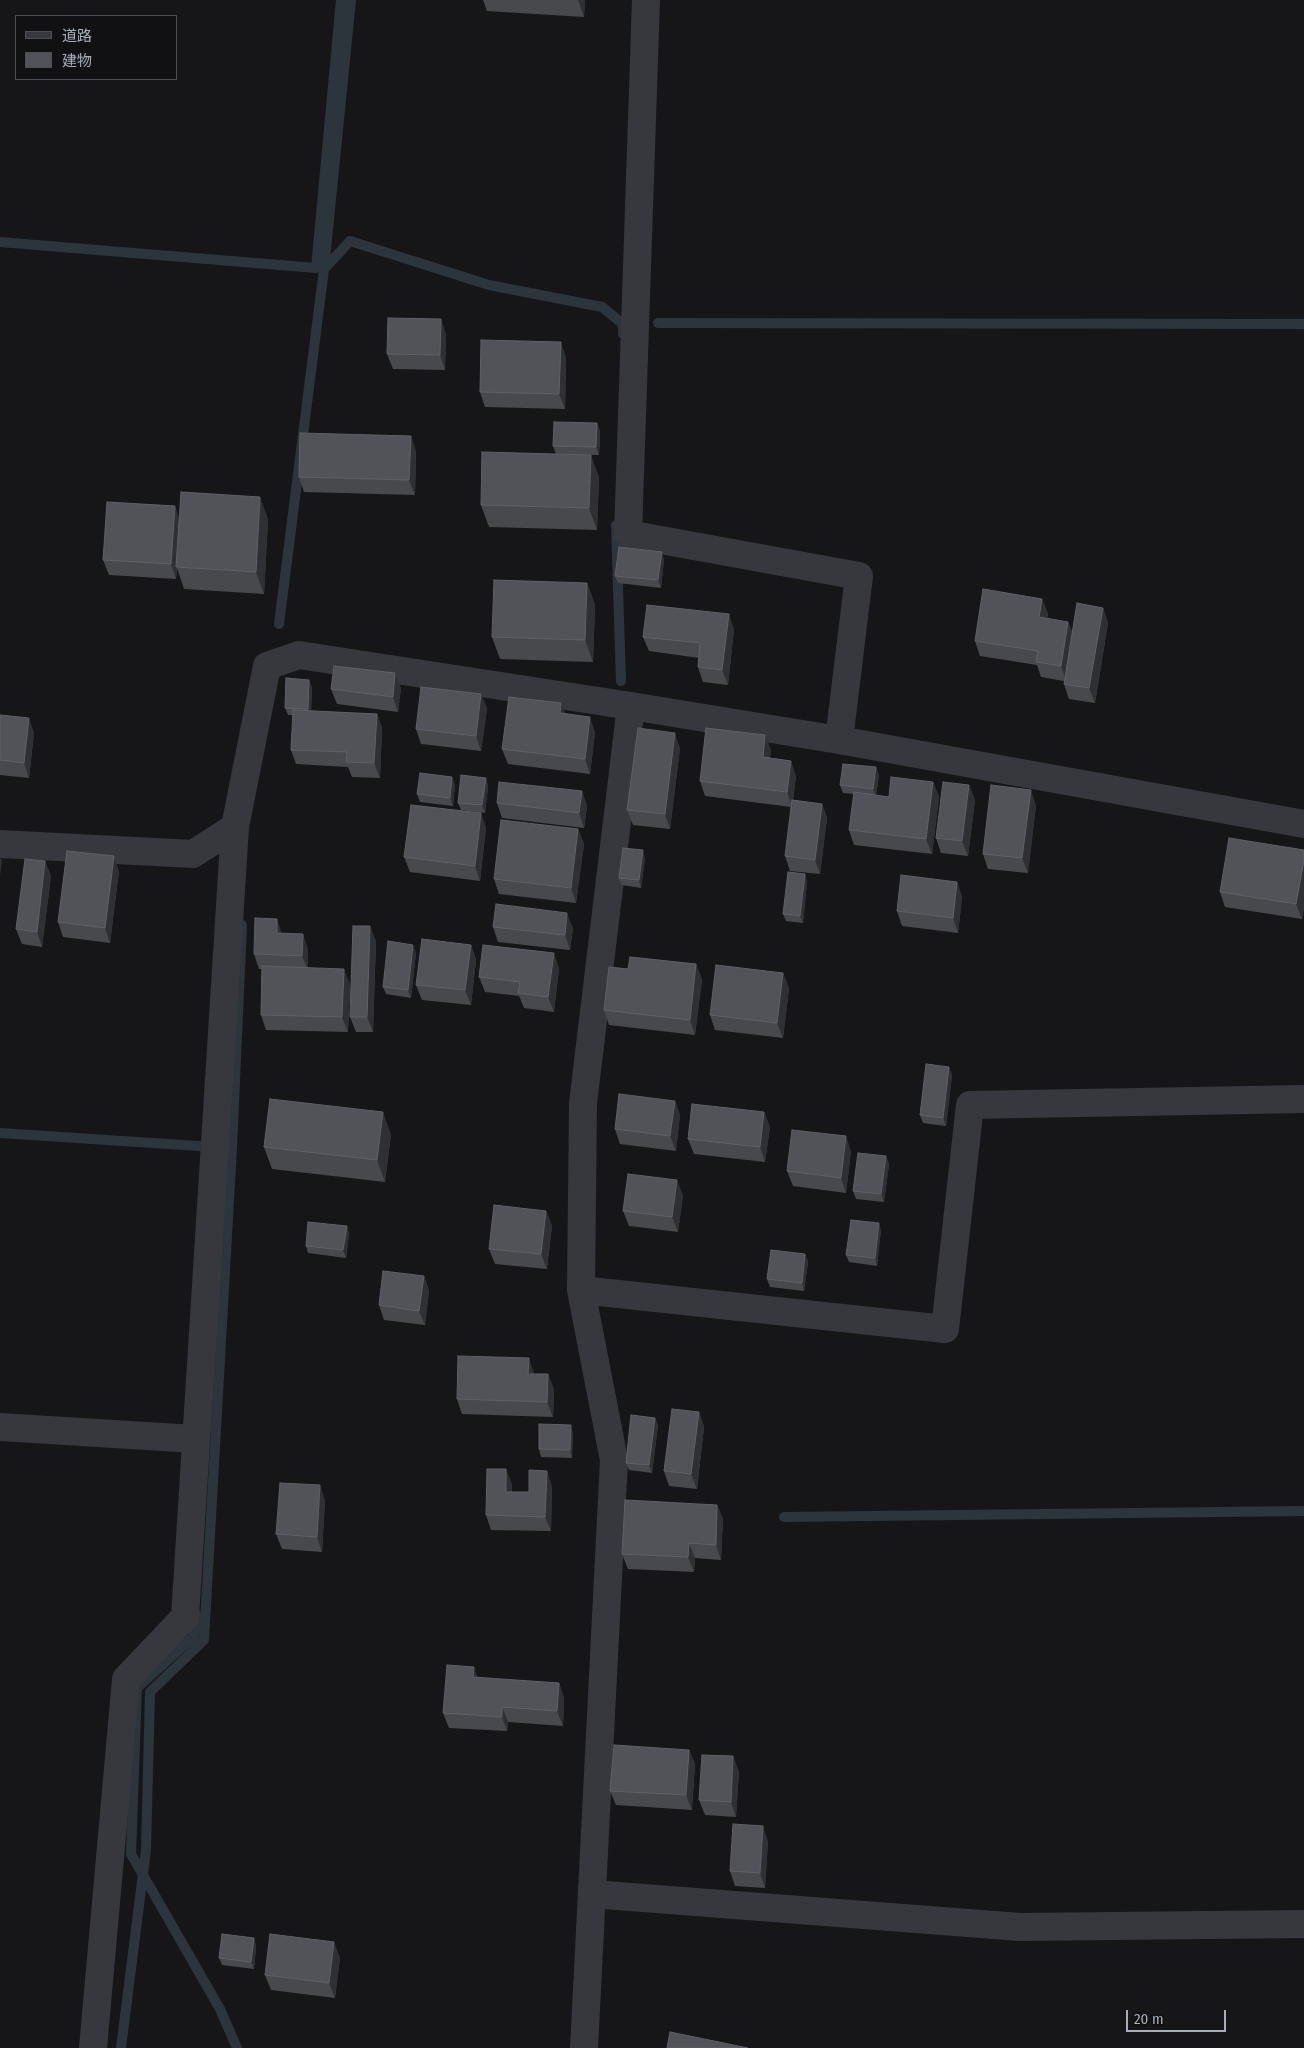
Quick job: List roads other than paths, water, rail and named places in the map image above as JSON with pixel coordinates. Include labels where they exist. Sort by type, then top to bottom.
[{"type":"street","points":[[646,0],[628,534],[859,576],[839,740]]},
{"type":"street","points":[[94,2048],[126,1679],[185,1617],[235,827],[267,666],[299,655],[839,740],[1304,824]]},
{"type":"street","points":[[584,2048],[614,1460],[581,1290],[583,1103],[631,706]]},
{"type":"street","points":[[0,844],[193,854],[235,827]]},
{"type":"street","points":[[581,1290],[945,1329],[970,1105],[1304,1099]]},
{"type":"street","points":[[0,1427],[195,1439]]},
{"type":"street","points":[[592,1894],[1020,1927],[1304,1924]]},
{"type":"waterway","points":[[0,242],[316,268],[341,0]]},
{"type":"waterway","points":[[279,624],[324,269],[351,0]]},
{"type":"waterway","points":[[324,269],[350,241],[489,285],[602,307],[623,324],[623,334]]},
{"type":"waterway","points":[[658,323],[1304,324]]},
{"type":"waterway","points":[[616,525],[621,681]]},
{"type":"waterway","points":[[121,2048],[146,1850],[150,1692],[204,1640],[232,1148],[242,925]]},
{"type":"waterway","points":[[0,1133],[214,1147]]},
{"type":"waterway","points":[[784,1517],[1304,1511]]},
{"type":"waterway","points":[[196,1614],[194,1636],[137,1688],[131,1854],[220,2009],[237,2048]]}]
